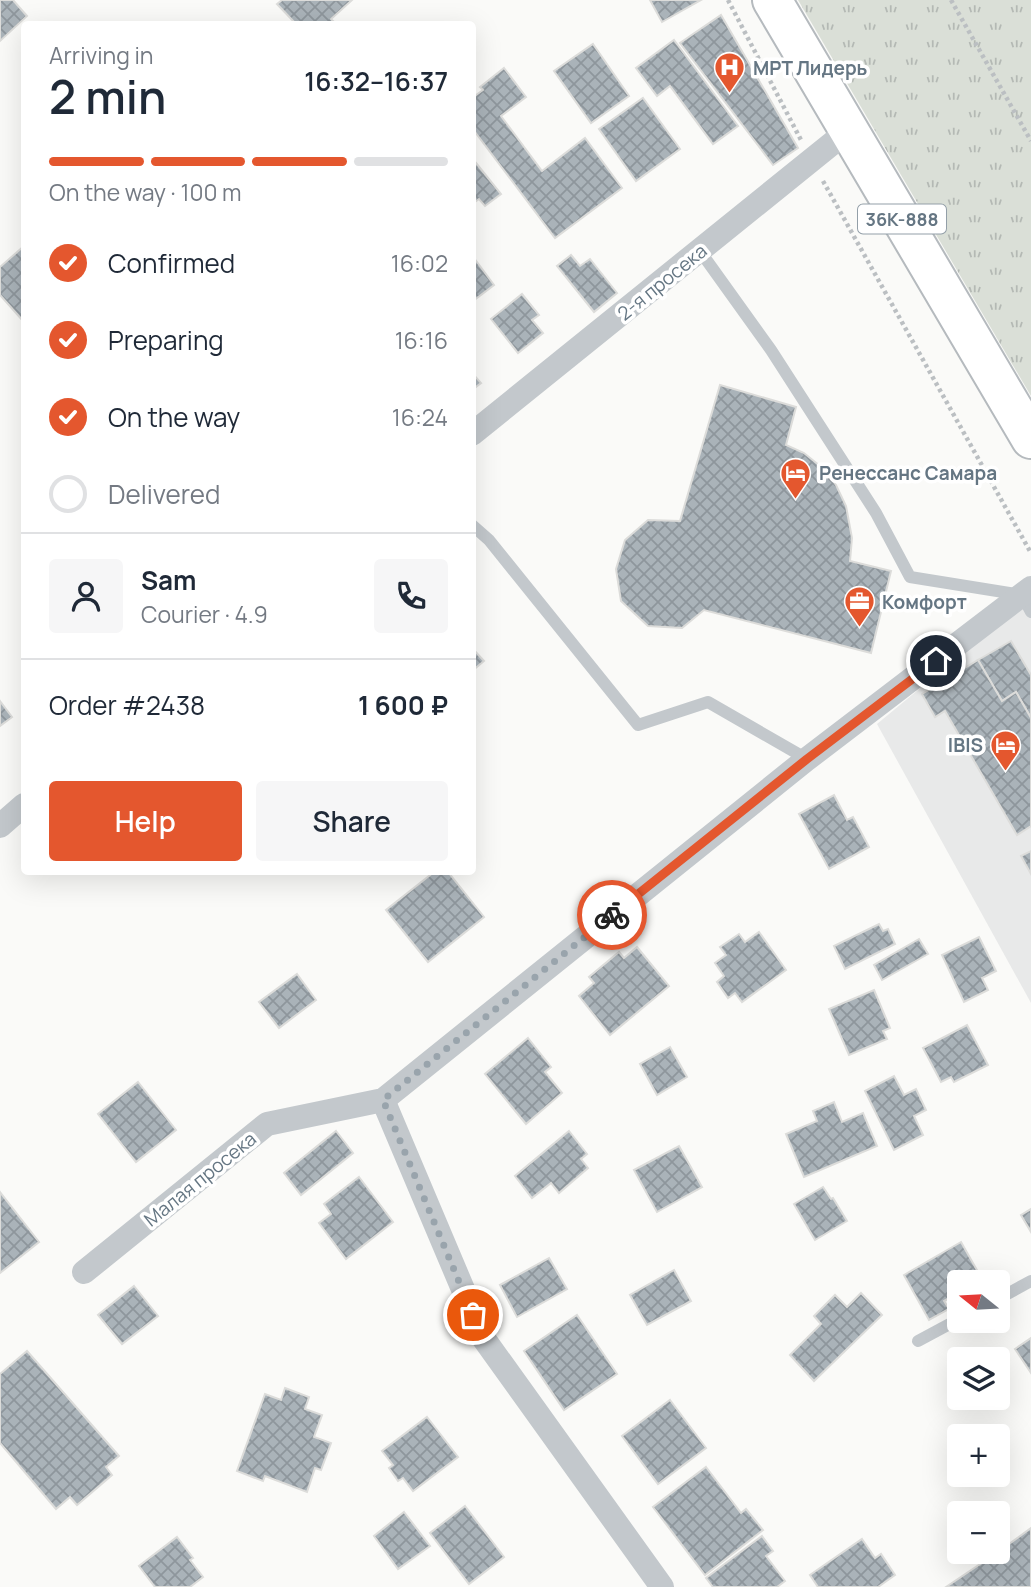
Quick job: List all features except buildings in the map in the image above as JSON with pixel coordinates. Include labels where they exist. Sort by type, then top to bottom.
[{"type":"main road","name":"36К-888","points":[[772,0],[1031,439]]},
{"type":"street","name":"2-я просека","points":[[476,431],[850,129]]},
{"type":"street","name":"Малая просека","points":[[84,1272],[267,1124],[383,1100],[807,759],[1028,598]]},
{"type":"street","points":[[0,826],[21,808]]},
{"type":"street","points":[[383,1100],[484,1339],[662,1587]]},
{"type":"lane","points":[[700,251],[771,349],[869,501],[910,577],[1028,598]]},
{"type":"lane","points":[[476,529],[489,540],[638,725],[708,702],[807,759]]},
{"type":"lane","points":[[1010,1292],[1031,1281]]},
{"type":"lane","points":[[918,1341],[947,1325]]},
{"type":"path","points":[[728,0],[812,160],[1031,553]]},
{"type":"path","points":[[951,0],[1031,141]]},
{"type":"shaded area","points":[[1030,597],[1031,599],[1031,1003],[877,724]]},
{"type":"green space","points":[[798,0],[1031,0],[1031,396]]},
{"type":"way so far","points":[[473,1315],[383,1100],[612,915]]},
{"type":"place","name":"МРТ Лидерь","points":[[730,95]]},
{"type":"place","name":"Ренессанс Самара","points":[[796,500]]},
{"type":"place","name":"Комфорт","points":[[859,629]]},
{"type":"place","name":"IBIS","points":[[1006,772]]},
{"type":"route","points":[[612,915],[807,759],[936,661]]}]
